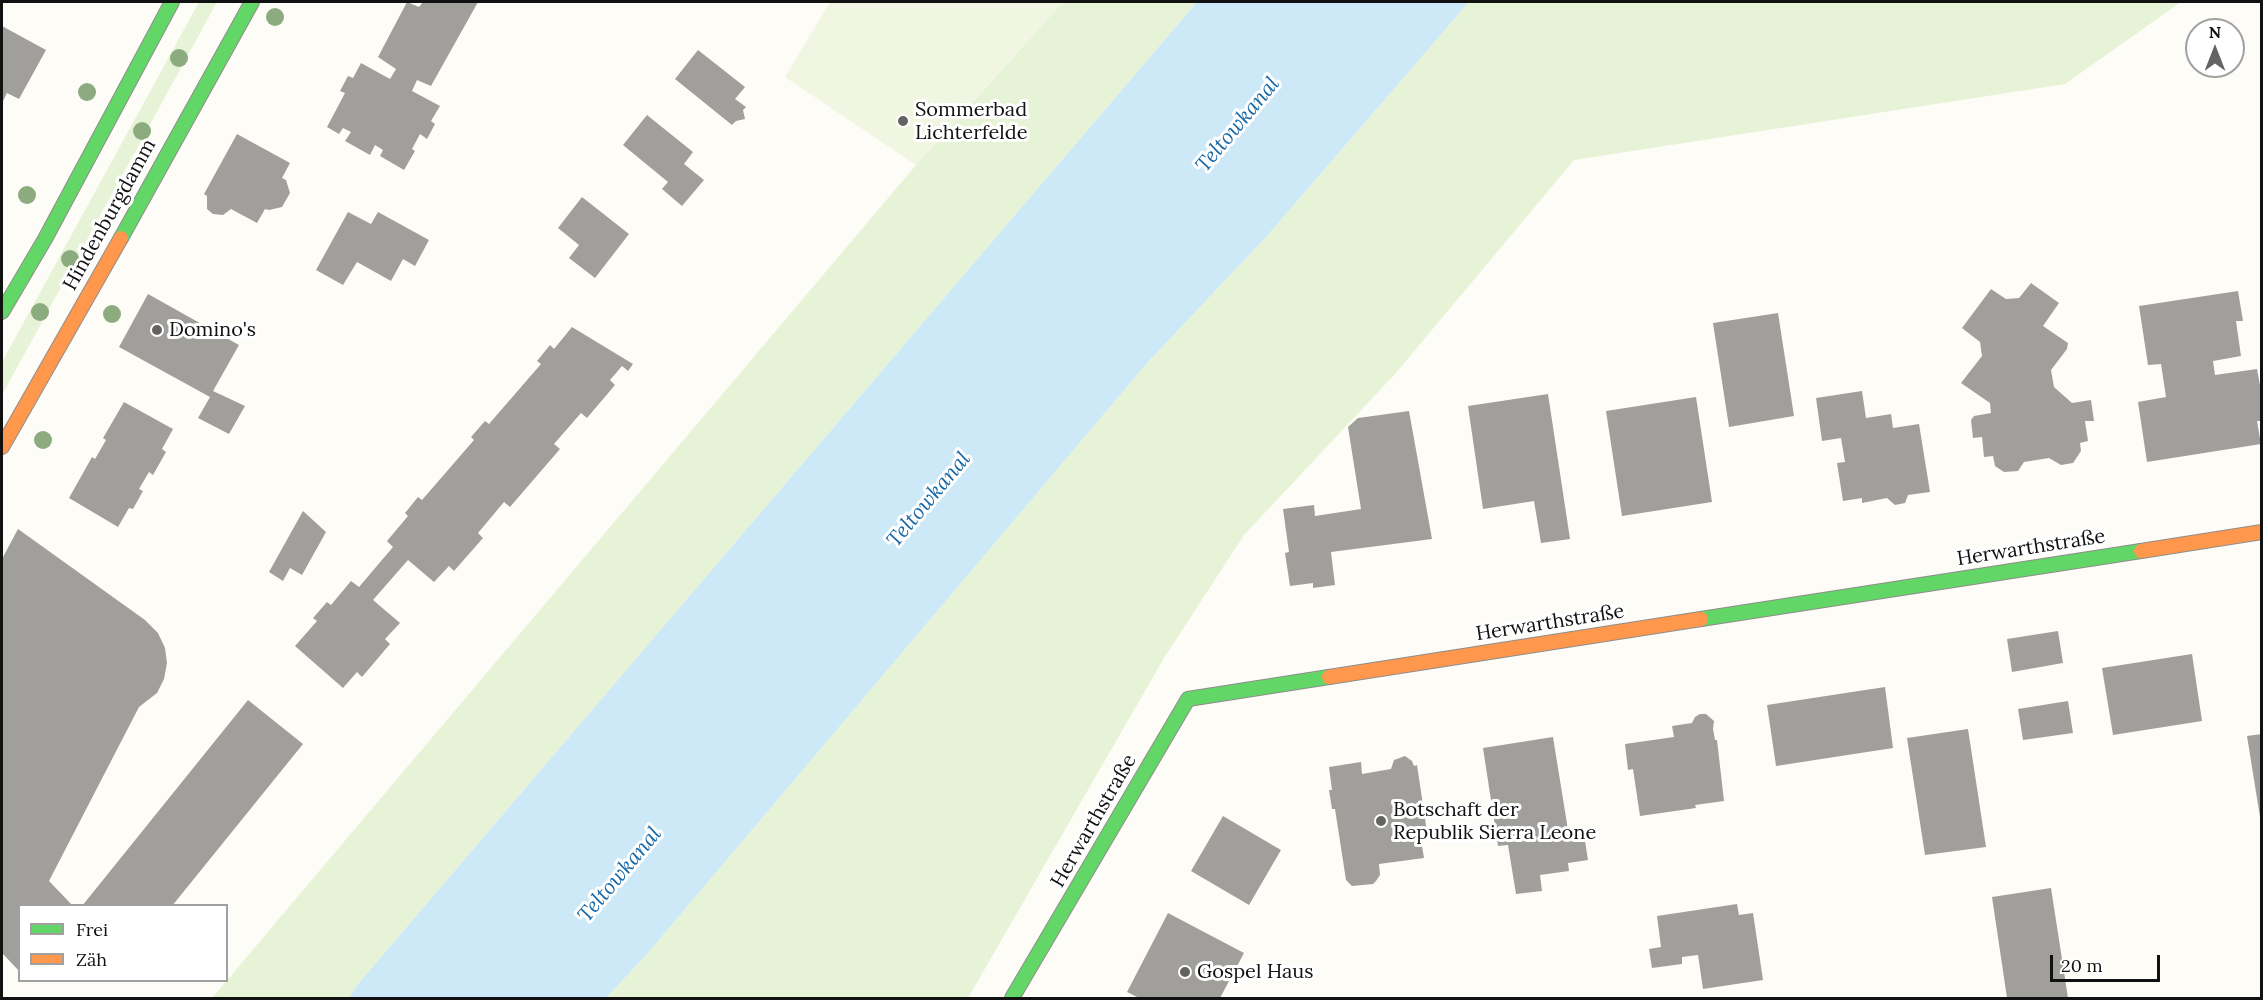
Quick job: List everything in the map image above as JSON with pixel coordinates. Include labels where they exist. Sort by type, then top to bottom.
[{"type":"street","points":[[2,312],[45,238],[172,2]]},
{"type":"street","name":"Hindenburgdamm","points":[[2,447],[252,2]]},
{"type":"street","name":"Herwarthstraße","points":[[1012,999],[1188,699],[2262,532]]},
{"type":"green space","points":[[199,2],[217,2],[2,395],[2,362]]},
{"type":"green space","name":"Sommerbad Lichterfelde","points":[[830,2],[1063,2],[916,165],[785,77]]},
{"type":"green space","points":[[1063,2],[1197,2],[358,984],[349,998],[212,998],[228,982],[228,979],[916,165]]},
{"type":"green space","points":[[1469,2],[2181,2],[2065,84],[1574,160],[1395,374],[1244,535],[1164,658],[968,998],[606,998],[647,954],[1148,362],[1266,237]]},
{"type":"water","name":"Teltowkanal","points":[[1197,2],[1469,2],[1266,237],[1148,362],[647,954],[606,998],[349,998],[358,984]]},
{"type":"building","points":[[407,2],[419,7],[423,2],[478,2],[431,86],[417,80],[412,91],[440,106],[431,121],[435,124],[427,139],[420,134],[412,149],[415,151],[404,170],[380,156],[383,150],[375,145],[370,155],[345,141],[351,132],[343,128],[339,134],[327,127],[345,93],[340,91],[348,76],[353,78],[361,63],[390,79],[396,69],[378,57]]},
{"type":"building","points":[[2,26],[46,50],[19,99],[7,93],[2,103]]},
{"type":"building","points":[[698,50],[745,87],[735,99],[746,107],[743,110],[745,119],[736,121],[732,125],[675,79]]},
{"type":"building","points":[[647,115],[693,152],[684,164],[704,180],[682,206],[662,189],[668,182],[623,145]]},
{"type":"building","points":[[237,134],[290,163],[282,178],[286,180],[290,193],[282,207],[265,209],[257,223],[231,209],[223,215],[213,214],[207,209],[207,196],[204,194]]},
{"type":"building","points":[[582,197],[629,234],[595,278],[569,258],[579,245],[558,228]]},
{"type":"building","points":[[348,212],[371,224],[378,212],[429,240],[415,266],[403,259],[391,281],[357,262],[343,285],[316,270]]},
{"type":"building","points":[[2031,283],[2059,303],[2043,326],[2068,343],[2067,349],[2051,370],[2054,387],[2072,403],[2091,400],[2094,421],[2085,421],[2088,441],[2080,443],[2081,451],[2073,463],[2061,465],[2049,458],[2024,462],[2018,471],[2004,472],[1995,466],[1993,456],[1984,457],[1982,437],[1973,438],[1971,420],[1974,416],[1991,413],[1990,403],[1961,383],[1982,356],[1980,342],[1962,328],[1991,289],[2006,299],[2019,298]]},
{"type":"building","points":[[2238,291],[2243,321],[2236,321],[2241,356],[2213,361],[2215,375],[2257,369],[2262,396],[2262,421],[2257,421],[2261,444],[2147,462],[2138,402],[2166,397],[2161,364],[2148,365],[2139,306]]},
{"type":"building","points":[[148,294],[239,345],[213,391],[245,406],[229,434],[198,418],[210,397],[119,347]]},
{"type":"building","points":[[1778,313],[1794,416],[1729,427],[1713,323]]},
{"type":"building","points":[[572,327],[633,364],[628,371],[622,366],[610,380],[615,385],[587,418],[581,413],[554,444],[560,449],[510,507],[504,502],[478,533],[483,538],[454,571],[449,566],[434,582],[408,560],[373,600],[400,623],[385,639],[390,644],[362,677],[357,672],[343,688],[295,646],[317,621],[313,618],[327,602],[331,605],[351,581],[359,587],[393,547],[387,541],[408,516],[405,513],[418,497],[422,500],[474,440],[471,437],[485,421],[489,424],[541,364],[537,361],[550,345],[554,349]]},
{"type":"building","points":[[1862,391],[1866,418],[1891,414],[1893,428],[1919,424],[1930,492],[1908,495],[1905,503],[1895,505],[1887,498],[1862,503],[1862,498],[1843,501],[1837,463],[1845,462],[1841,438],[1822,441],[1816,398]]},
{"type":"building","points":[[1548,394],[1570,539],[1541,543],[1534,501],[1483,509],[1468,406]]},
{"type":"building","points":[[1696,397],[1712,502],[1622,516],[1606,411]]},
{"type":"building","points":[[124,402],[173,429],[162,449],[166,452],[153,475],[149,472],[139,489],[143,491],[133,509],[129,508],[118,527],[69,498],[92,457],[95,459],[106,440],[103,438]]},
{"type":"building","points":[[1409,411],[1432,539],[1331,552],[1335,585],[1313,588],[1313,583],[1290,586],[1285,553],[1289,552],[1283,509],[1314,505],[1315,516],[1361,509],[1348,427],[1358,418]]},
{"type":"building","points":[[303,511],[326,532],[302,575],[290,568],[283,581],[269,572]]},
{"type":"building","points":[[18,529],[145,620],[158,633],[165,648],[167,663],[164,679],[157,693],[139,707],[49,881],[71,904],[18,904],[18,970],[2,953],[2,559]]},
{"type":"building","points":[[2058,631],[2063,663],[2012,672],[2007,639]]},
{"type":"building","points":[[2192,654],[2202,721],[2113,735],[2102,668]]},
{"type":"building","points":[[1885,687],[1893,748],[1776,766],[1767,705]]},
{"type":"building","points":[[248,700],[303,744],[174,904],[84,904]]},
{"type":"building","points":[[2068,701],[2073,733],[2023,740],[2018,709]]},
{"type":"building","points":[[1700,714],[1706,714],[1714,721],[1713,729],[1715,740],[1717,740],[1724,801],[1695,805],[1696,808],[1640,816],[1633,769],[1628,770],[1625,744],[1674,737],[1672,726],[1692,723]]},
{"type":"building","points":[[1968,729],[1986,847],[1925,855],[1907,738]]},
{"type":"building","points":[[2262,734],[2262,817],[2260,817],[2247,736]]},
{"type":"building","points":[[1553,737],[1568,830],[1583,828],[1588,860],[1568,863],[1569,871],[1540,875],[1542,891],[1516,894],[1508,845],[1498,846],[1483,748]]},
{"type":"building","name":"Botschaft der Republik Sierra Leone","points":[[1405,756],[1412,761],[1414,766],[1417,765],[1427,832],[1420,834],[1424,858],[1379,864],[1380,875],[1373,884],[1352,886],[1346,880],[1335,809],[1332,809],[1329,767],[1361,762],[1362,774],[1391,769],[1394,760]]},
{"type":"building","points":[[1223,816],[1281,850],[1249,905],[1191,871]]},
{"type":"building","points":[[2051,888],[2068,998],[2007,998],[1992,897]]},
{"type":"building","points":[[1737,904],[1739,915],[1753,913],[1763,980],[1703,989],[1698,955],[1682,957],[1682,964],[1652,968],[1649,949],[1661,947],[1657,916]]},
{"type":"building","name":"Gospel Haus","points":[[1168,913],[1244,953],[1220,998],[1139,998],[1127,992]]},
{"type":"traffic: fast","points":[[2,312],[45,239],[172,2]]},
{"type":"traffic: fast","points":[[121,238],[252,2]]},
{"type":"traffic: fast","points":[[1701,619],[2141,551]]},
{"type":"traffic: fast","points":[[1012,998],[1188,699],[1329,677]]},
{"type":"traffic: slow","points":[[2,447],[121,238]]},
{"type":"traffic: slow","points":[[2141,551],[2262,532]]},
{"type":"traffic: slow","points":[[1329,677],[1701,619]]},
{"type":"place","name":"Sommerbad Lichterfelde","points":[[903,121]]},
{"type":"place","name":"Domino's","points":[[157,330]]},
{"type":"place","name":"Botschaft der Republik Sierra Leone","points":[[1381,821]]},
{"type":"place","name":"Gospel Haus","points":[[1185,972]]}]
